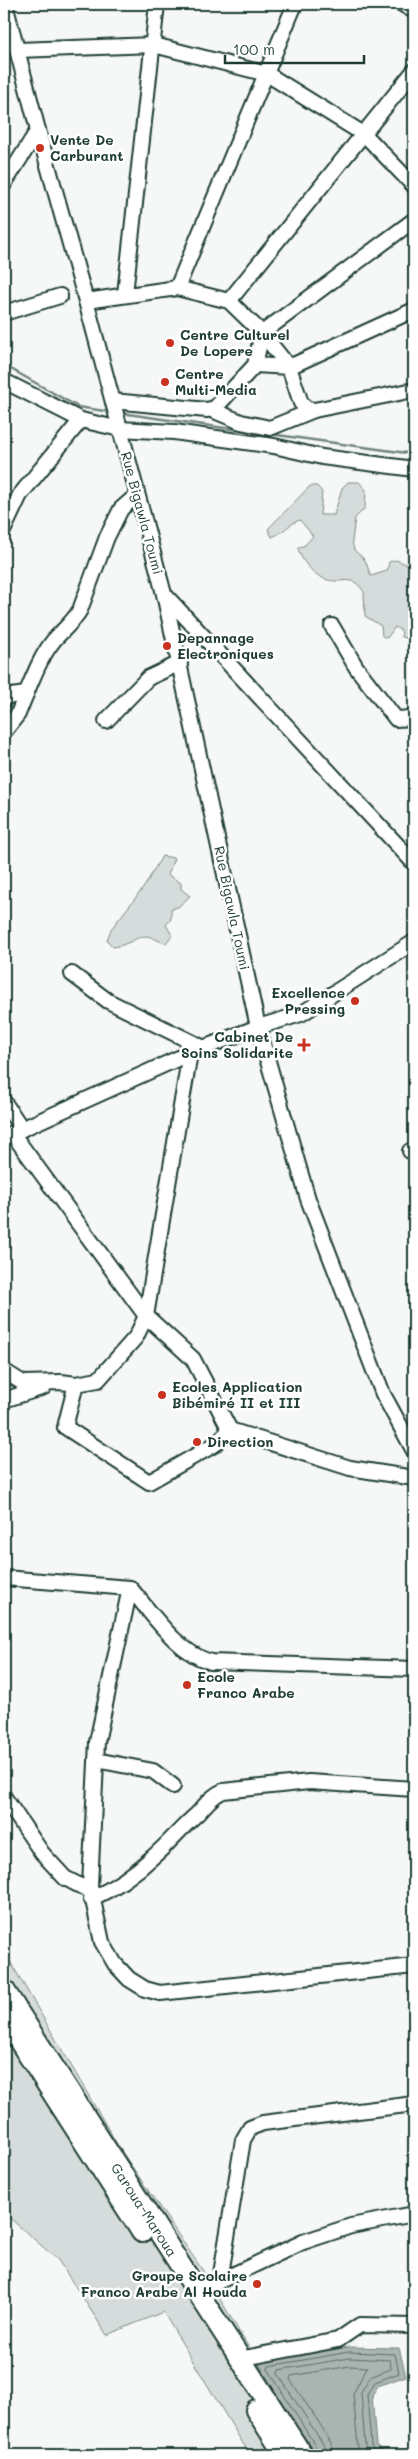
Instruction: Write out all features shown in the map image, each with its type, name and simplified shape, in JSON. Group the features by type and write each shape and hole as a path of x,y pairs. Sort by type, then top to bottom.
{"highway":[{"name":"Garoua-Maroua","path":"4,1990 302,2455"},
{"name":"Garoua-Maroua","path":"4,2018 285,2455"}],"street":[{"name":"Rue Bigawla Toumi","path":"5,4 164,594 258,1028 308,1199 383,1394 414,1451"},
{"path":"125,294 154,45 157,4"},
{"path":"177,288 295,4"},
{"path":"402,4 414,11"},
{"path":"18,50 154,45 267,74 365,135 414,186"},
{"path":"230,301 414,74"},
{"path":"4,184 38,130"},
{"path":"212,410 226,399 255,365 262,333 414,220"},
{"path":"86,301 177,288 230,301 262,333 289,367 301,403 306,409 314,410"},
{"path":"4,313 60,296"},
{"path":"255,365 289,367 414,310"},
{"path":"4,381 81,420 119,427 174,432 274,446 322,457 414,468"},
{"path":"114,404 212,410 241,422 270,428 314,410 414,390"},
{"path":"4,529 20,495 81,420"},
{"path":"4,732 15,719 45,652 74,620 80,610 107,537 121,509 137,495"},
{"path":"164,594 414,863"},
{"path":"332,626 356,667 396,719 414,718"},
{"path":"106,722 148,678 180,663"},
{"path":"4,697 26,694"},
{"path":"12,1133 190,1053 301,1014 414,942"},
{"path":"72,974 108,1001 204,1048"},
{"path":"4,1371 23,1383 61,1382 76,1384 98,1380 136,1338 146,1316 190,1053"},
{"path":"4,1102 12,1133 146,1316 193,1359 230,1430 350,1468 414,1478"},
{"path":"4,1400 61,1382"},
{"path":"76,1384 65,1427 149,1482 214,1445 230,1430"},
{"path":"4,1578 130,1588 178,1642 204,1660 414,1669"},
{"path":"130,1588 97,1742 90,1895 102,1942 115,1964 129,1980 145,1989 160,1993 414,1966"},
{"path":"96,1760 153,1771 173,1786"},
{"path":"90,1895 113,1888 135,1872 156,1855 204,1804 223,1791 309,1782 414,1789"},
{"path":"4,1797 42,1852 66,1878 90,1895"},
{"path":"220,2280 243,2140 250,2128 263,2123 414,2104"},
{"path":"196,2292 302,2242 351,2226 414,2214"},
{"path":"239,2359 338,2340 360,2325 414,2326"}],"shaded area":[{"path":"348,482 359,482 366,490 365,508 355,518 352,541 354,550 365,560 371,576 387,571 389,562 396,560 414,567 414,634 406,638 401,637 402,631 395,627 387,638 382,636 381,626 365,616 364,592 356,583 324,579 307,566 298,548 305,545 313,536 300,520 272,537 268,529 310,486 317,486 322,492 320,515 334,515 342,488"},
{"path":"162,856 174,858 168,875 181,883 181,889 190,896 178,907 171,909 171,919 166,925 172,935 166,943 144,936 113,947 107,940 111,929 144,887"},
{"path":"4,1951 120,2149 205,2274 289,2415 317,2455 250,2455 163,2312 107,2335 58,2260 4,2213"}],"water":[{"path":"349,2347 399,2348 406,2376 378,2386 372,2395 376,2445 387,2455 317,2455 289,2415 258,2362"}],"waterway":[{"path":"4,365 78,407 111,412"},
{"path":"121,413 259,433"},
{"path":"270,434 414,454"}],"place":[{"name":"Vente De Carburant","path":"40,148"},
{"name":"Centre Culturel De Lopere","path":"170,343"},
{"name":"Centre Multi-Media","path":"165,382"},
{"name":"Depannage Electroniques","path":"167,646"},
{"name":"Excellence Pressing","path":"355,1001"},
{"name":"Cabinet De Soins Solidarite","path":"304,1045"},
{"name":"Ecoles Application Bibémiré II et III","path":"162,1395"},
{"name":"Direction","path":"197,1442"},
{"name":"Ecole Franco Arabe","path":"187,1685"},
{"name":"Groupe Scolaire Franco Arabe Al Houda","path":"257,2284"}]}
